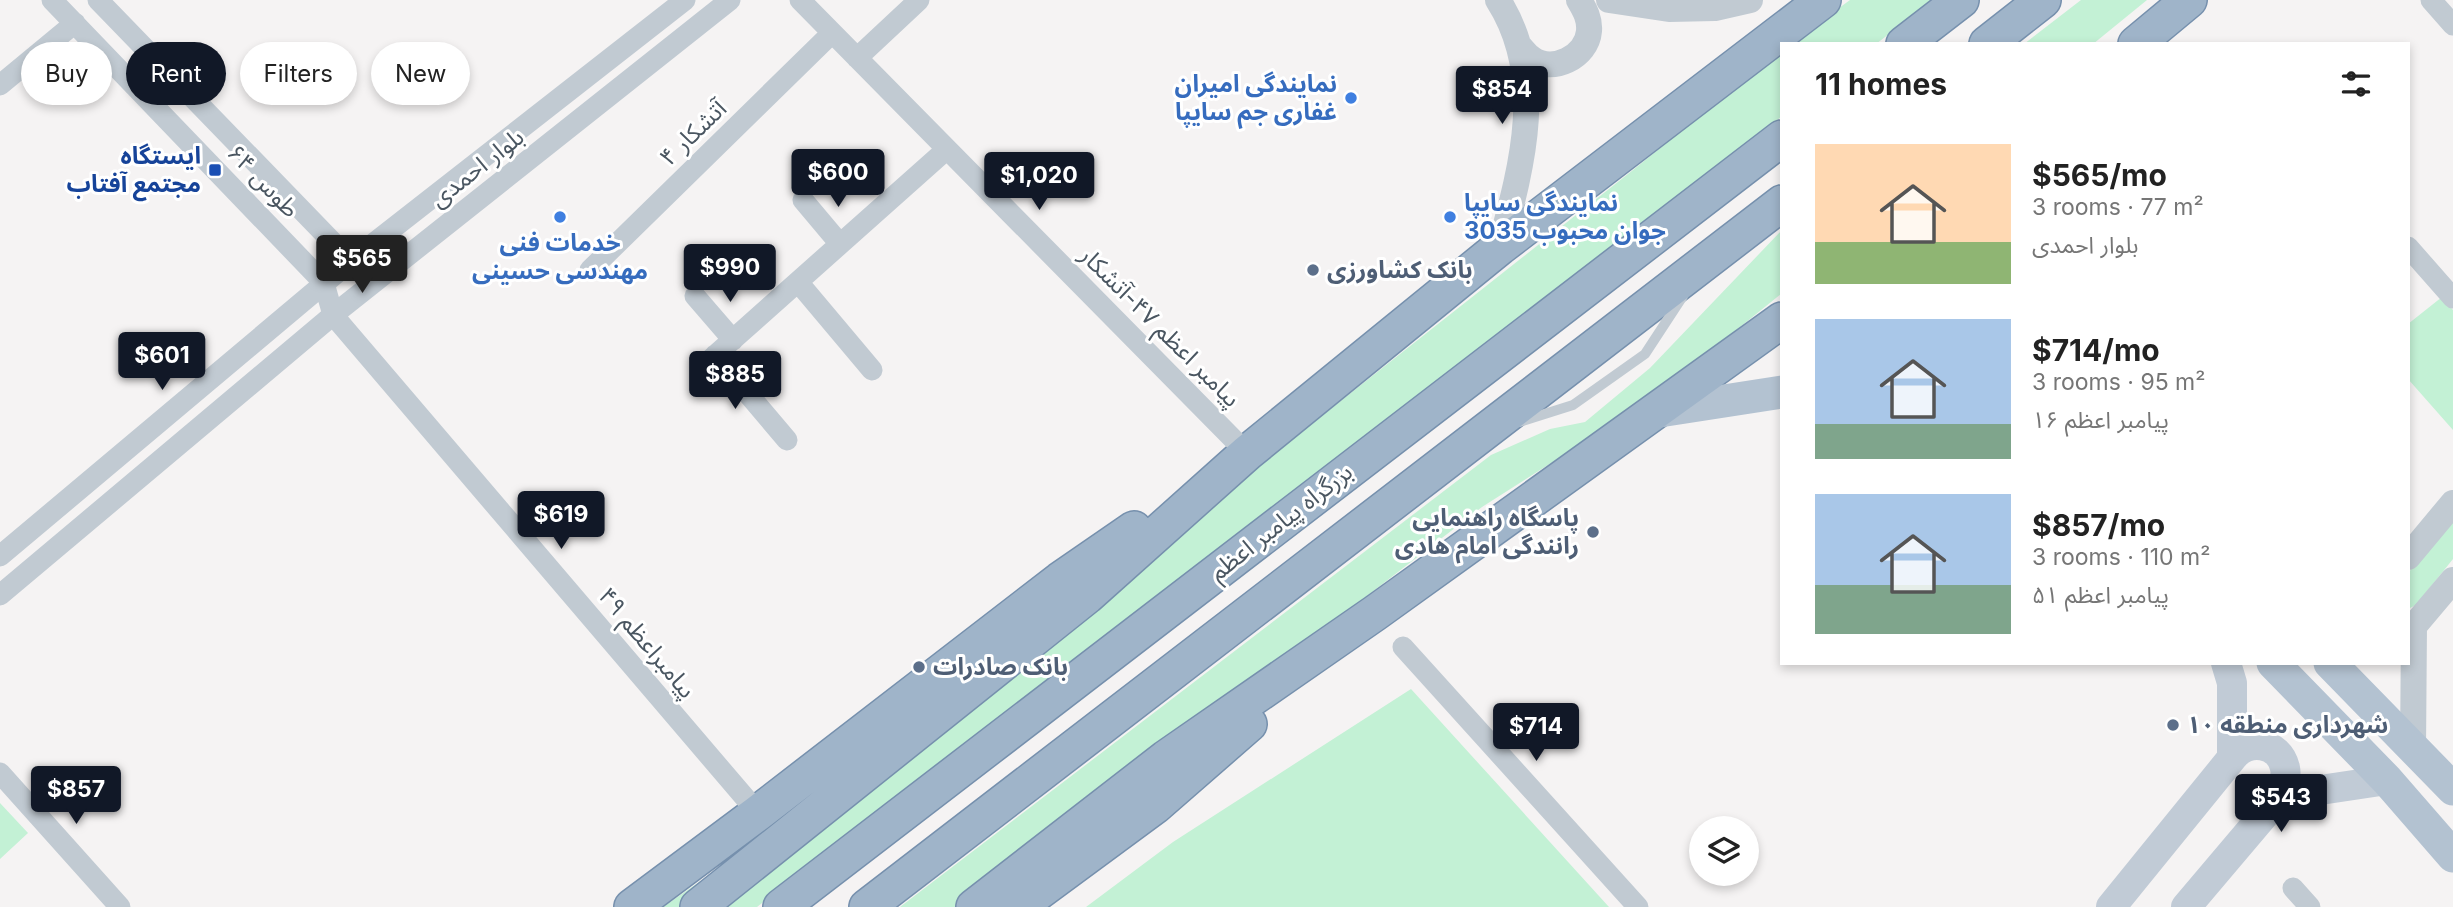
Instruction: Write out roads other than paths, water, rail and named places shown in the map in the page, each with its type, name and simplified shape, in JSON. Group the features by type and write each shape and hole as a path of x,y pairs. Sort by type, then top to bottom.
{"highway":[{"path":"698,907 1087,596 1247,453 1500,247 1823,0"},
{"path":"1907,42 1961,0"},
{"path":"1990,42 2043,0"},
{"path":"2138,42 2189,0"},
{"name":"بزرگراه پیامبر اعظم","path":"781,907 1780,140"},
{"path":"867,907 1780,205"},
{"path":"974,907 1167,758 1375,613 1780,321"},
{"path":"632,907 1060,580 1247,453"},
{"path":"1018,907 1155,806 1375,613"}],"main road":[{"path":"1653,412 1780,392"},
{"path":"2227,665 2232,683 2232,758"},
{"path":"2275,665 2387,780 2453,856"},
{"path":"2332,665 2453,789"},
{"path":"2111,907 2232,758 2240,750 2252,745 2263,745 2274,751 2282,760 2286,771 2280,796 2186,907"},
{"path":"2280,796 2387,780"}],"street":[{"name":"طوس ۶۴","path":"52,0 324,283 333,315"},
{"name":"طوس ۶۴","path":"98,0 351,261"},
{"name":"بلوار احمدی","path":"0,556 351,261 685,0"},
{"name":"بلوار احمدی","path":"0,595 333,315 730,0"},
{"name":"پیامبر اعظم ۴۷-آتشکار","path":"800,0 1247,453"},
{"path":"858,58 919,0"},
{"path":"1498,0 1511,21 1519,46 1527,124 1518,178 1500,247"},
{"path":"1519,46 1532,59 1550,65 1568,61 1582,49 1589,32 1587,14 1579,0"},
{"path":"1609,0 1669,9 1750,0"},
{"path":"2431,0 2453,25"},
{"path":"0,85 75,23"},
{"name":"آتشکار ۴","path":"590,270 832,33"},
{"path":"787,440 709,361 947,149"},
{"path":"803,200 840,244"},
{"path":"2410,249 2453,298"},
{"path":"333,315 351,261"},
{"path":"798,282 872,370"},
{"path":"695,296 733,340"},
{"name":"پیامبراعظم ۴۹","path":"333,315 758,813"},
{"path":"2410,556 2453,503"},
{"path":"2413,749 2411,626 2453,580"},
{"path":"1403,647 1638,907"},
{"path":"0,773 120,907"},
{"path":"2293,888 2310,907"}],"place":[{"name":"نمایندگی امیران غفاری جم سایپا","path":"1351,98"},
{"name":"ایستگاه مجتمع آفتاب","path":"215,170"},
{"name":"خدمات فنی مهندسی حسینی","path":"560,217"},
{"name":"نمایندگی سایپا جوان محبوب 3035","path":"1450,217"},
{"name":"بانک کشاورزی","path":"1313,270"},
{"name":"پاسگاه راهنمایی رانندگی امام هادی","path":"1593,532"},
{"name":"بانک صادرات","path":"919,667"},
{"name":"شهرداری منطقه ۱۰","path":"2173,725"}]}
